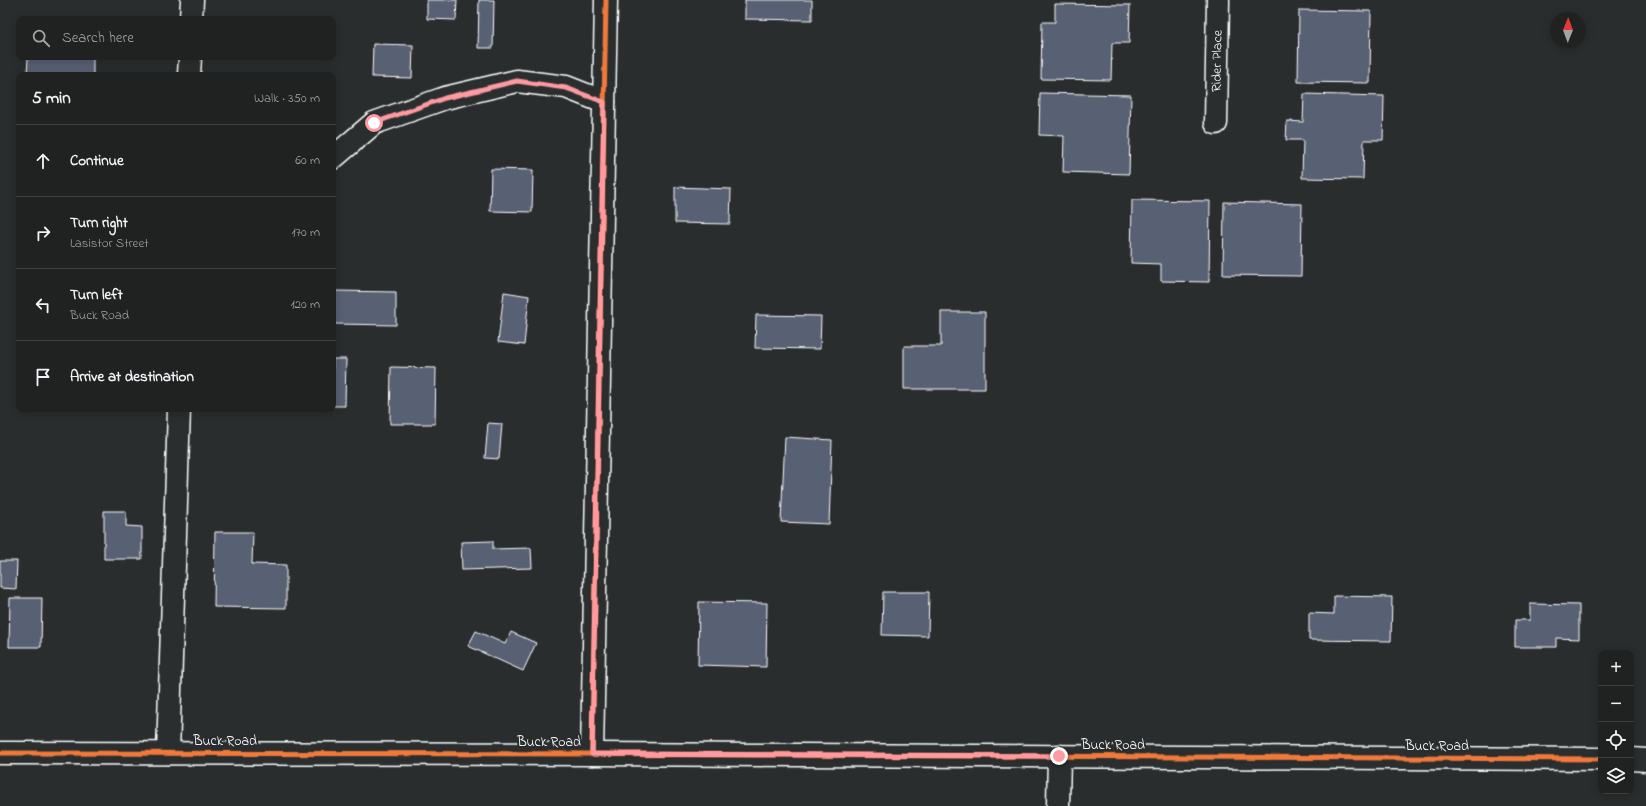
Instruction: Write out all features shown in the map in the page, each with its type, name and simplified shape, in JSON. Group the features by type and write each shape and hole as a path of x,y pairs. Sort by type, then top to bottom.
{"street":[{"path":"191,16 192,0"},
{"path":"592,754 606,0"},
{"name":"Rider Place","path":"1216,123 1218,0"},
{"path":"189,72 190,60"},
{"path":"336,155 374,123 445,98 517,81 566,88 604,102"},
{"path":"168,753 179,412"},
{"name":"Buck Road","path":"0,753 592,754 1598,759"},
{"path":"1058,806 1059,756"},
{"path":"1634,759 1646,760"}],"building":[{"path":"427,0 457,0 456,20 427,19"},
{"path":"479,0 494,0 493,48 478,48"},
{"path":"745,0 812,0 812,20 745,19"},
{"path":"1055,4 1130,5 1129,43 1112,43 1111,80 1041,79 1042,22 1055,22"},
{"path":"1299,10 1371,11 1370,83 1298,82"},
{"path":"373,44 413,45 412,78 372,77"},
{"path":"28,60 93,60 93,72 27,72"},
{"path":"1040,93 1131,95 1129,174 1063,172 1064,136 1039,135"},
{"path":"1304,94 1384,96 1383,140 1364,140 1363,179 1302,178 1303,140 1286,140 1287,121 1303,122"},
{"path":"491,169 533,170 532,212 490,211"},
{"path":"675,187 731,189 730,224 675,223"},
{"path":"1132,200 1210,201 1209,282 1161,281 1161,264 1131,263"},
{"path":"1224,202 1302,204 1301,276 1223,275"},
{"path":"336,291 396,292 396,325 336,324"},
{"path":"504,292 529,296 524,345 498,342"},
{"path":"941,312 985,312 985,389 904,389 904,346 941,346"},
{"path":"756,315 821,316 820,349 755,348"},
{"path":"336,359 346,359 345,406 336,406"},
{"path":"391,367 436,368 435,424 390,424"},
{"path":"488,423 502,424 499,459 485,458"},
{"path":"785,437 832,440 829,524 781,522"},
{"path":"104,511 126,511 126,526 142,527 142,559 104,559"},
{"path":"215,532 253,532 252,564 286,565 286,608 214,607"},
{"path":"493,541 493,549 531,548 532,568 462,570 461,542"},
{"path":"0,561 17,561 16,589 0,588"},
{"path":"883,592 929,592 928,636 882,635"},
{"path":"1334,596 1392,597 1391,641 1309,640 1309,613 1334,614"},
{"path":"10,598 42,598 41,647 9,647"},
{"path":"699,602 767,603 766,667 698,665"},
{"path":"1530,604 1579,605 1579,639 1556,638 1556,647 1515,647 1515,620 1530,620"},
{"path":"476,631 505,644 511,632 536,643 523,671 468,646"}],"cycle path":[{"path":"592,754 606,0"},
{"path":"0,753 592,754 1598,759"}],"route":[{"path":"374,123 445,98 517,81 566,88 604,102 592,754 1059,756"}]}
